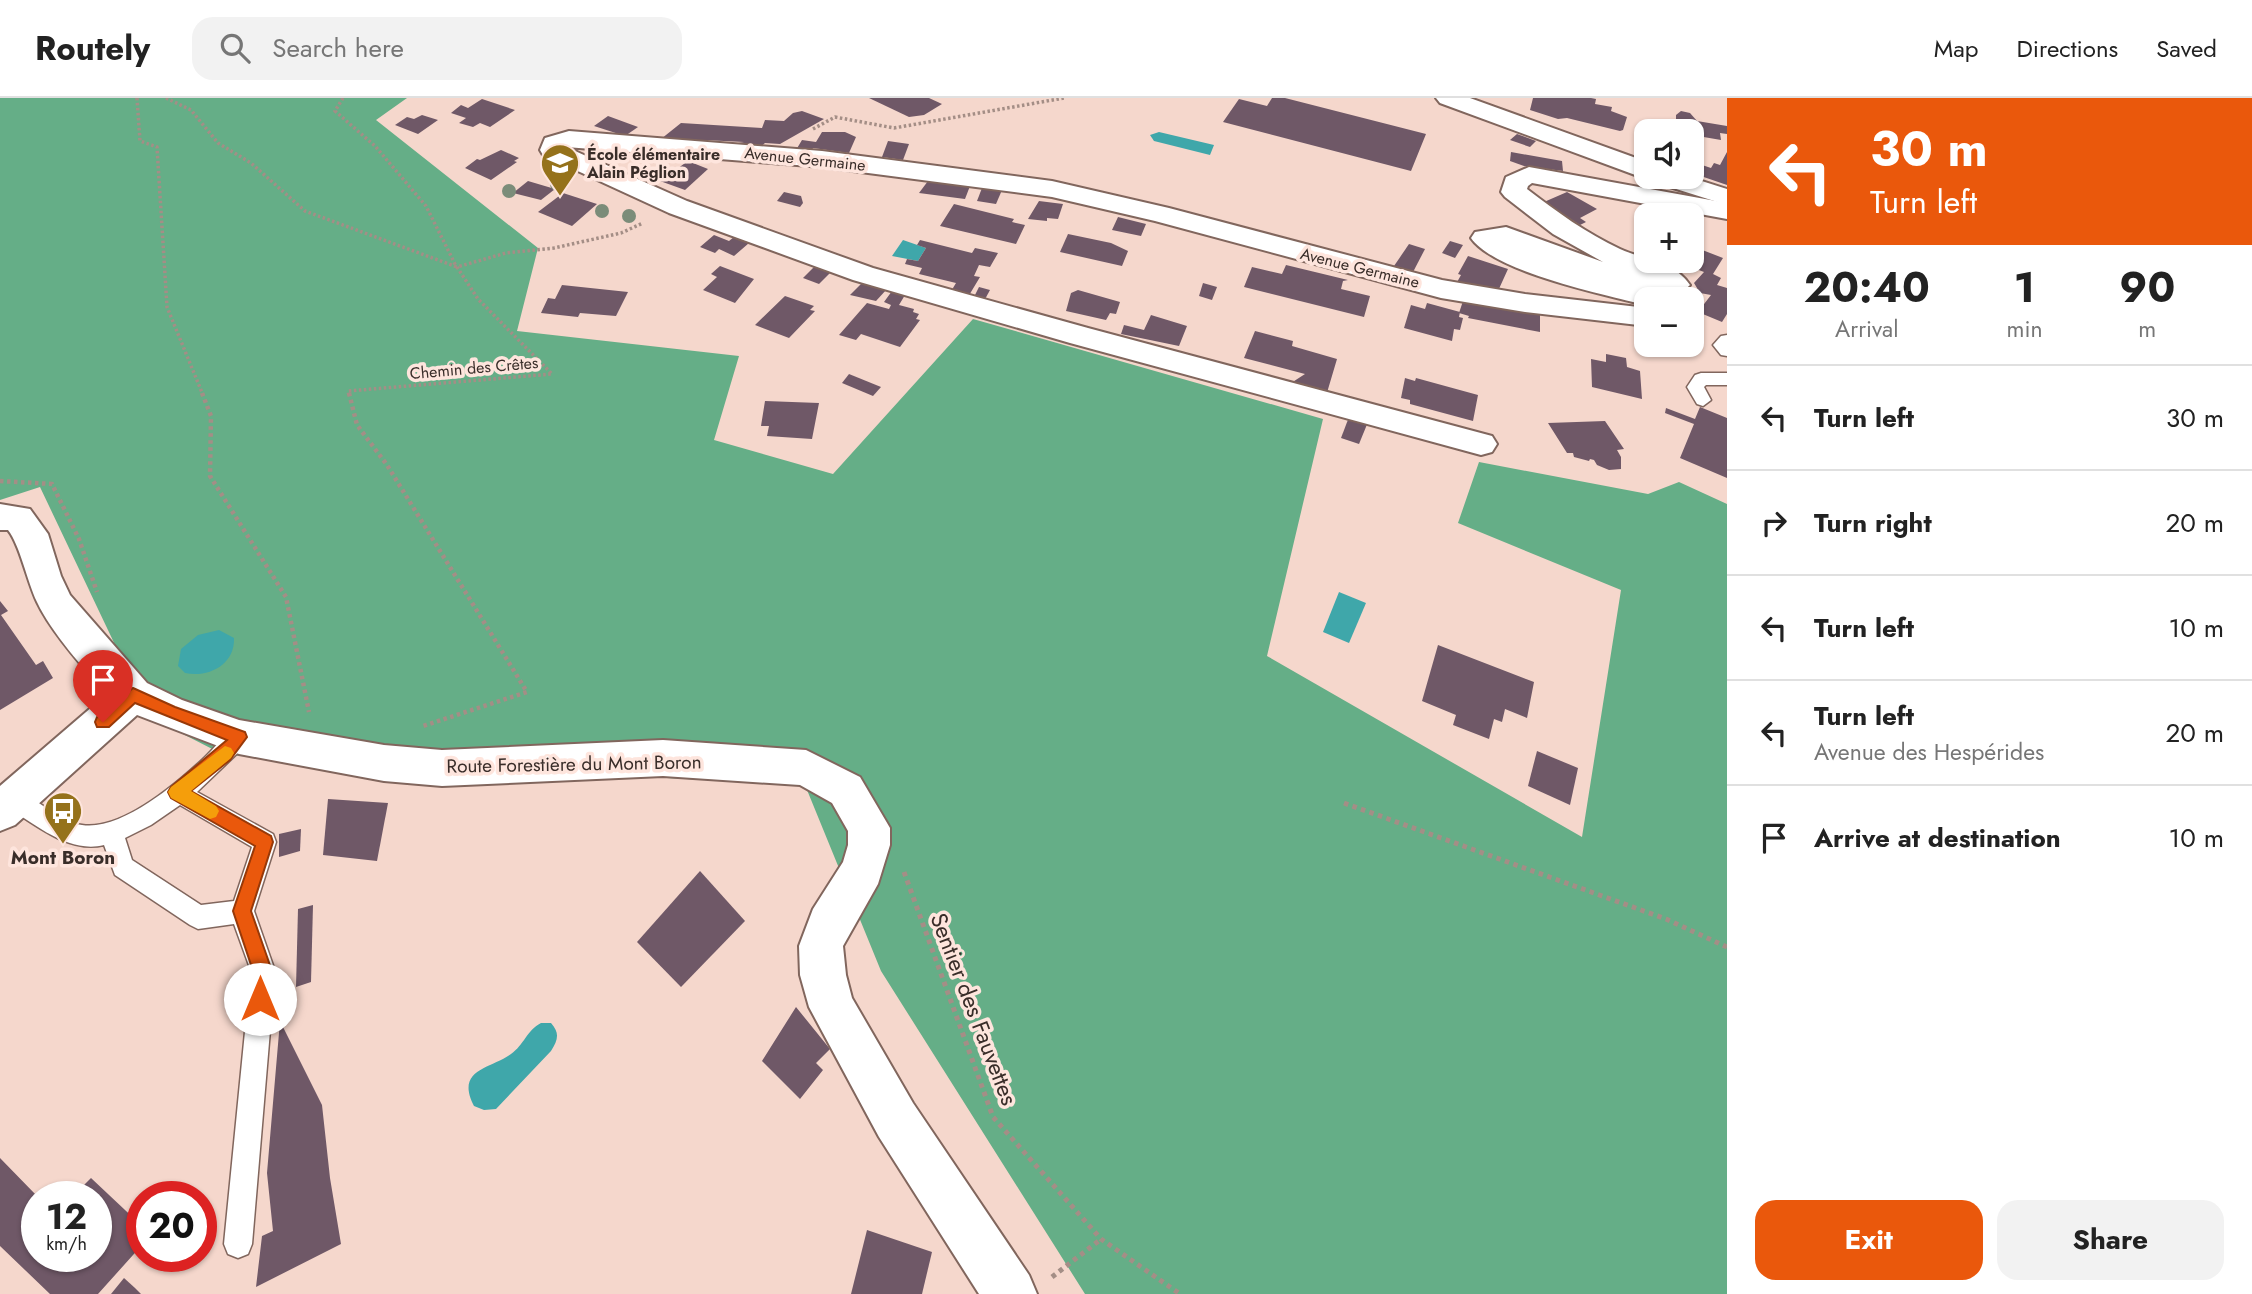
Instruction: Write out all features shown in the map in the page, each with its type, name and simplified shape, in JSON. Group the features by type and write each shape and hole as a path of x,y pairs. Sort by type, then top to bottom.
{"street":[{"path":"1448,98 1634,167"},
{"name":"Avenue Germaine","path":"1481,444 1080,336 863,274 678,207 552,150 554,143 569,138 769,154 1052,189 1160,214 1441,289 1525,303 1634,316"},
{"path":"1673,287 1676,285 1671,278 1611,255 1562,228 1514,192 1516,182 1530,175 1727,211"},
{"path":"1701,189 1727,197"},
{"path":"1634,293 1591,282 1501,251 1485,238 1506,235 1561,258 1658,287"},
{"name":"Route Forestière du Mont Boron","path":"0,517 18,518 31,534 43,576 56,604 110,671 133,695 169,712 239,737 384,763 442,768 663,758 806,768 846,790 869,828 869,845"},
{"path":"7,806 133,695"},
{"path":"869,845 863,870 829,924 821,946 823,975 832,1007 896,1120 1027,1289"}],"lane":[{"path":"1727,340 1721,345 1727,351"},
{"path":"1703,400 1695,387 1701,379 1727,379"},
{"path":"7,806 81,835 112,834 147,816 224,755 239,737"},
{"path":"177,792 265,842 242,911 263,971 238,1244"},
{"path":"112,834 123,867 198,917 242,911"}],"path":[{"path":"137,98 140,141 157,147 167,307 211,416 210,476 286,597 317,751"},
{"path":"166,98 191,110 218,143 251,163 306,211 457,267 506,253 554,248 621,233 678,207"},
{"path":"343,98 335,111 375,146 426,206 457,267"},
{"path":"769,154 835,117 894,128 1064,98"},
{"name":"Chemin des Crêtes","path":"417,728 527,692 387,465 357,425 348,390 552,374 478,299 457,267"},
{"path":"0,481 52,484 79,539 97,594"},
{"path":"1345,803 1665,919 1727,947"},
{"name":"Sentier des Fauvettes","path":"869,845 900,863 993,1116 1101,1239 1180,1294"},
{"path":"1027,1289 1101,1239"}],"green space":[{"path":"0,98 407,98 376,120 538,248 517,331 739,356 714,440 833,474 973,319 1323,419 1267,656 1582,837 1621,590 1458,523 1479,462 1648,494 1679,482 1727,504 1727,1294 1085,1294 881,971 805,785 224,755 181,733 146,710 40,487 0,500"}],"water":[{"path":"1159,132 1214,145 1210,155 1154,141 1150,135"},
{"path":"903,240 926,248 918,261 892,256"},
{"path":"1339,592 1366,603 1349,643 1323,632"},
{"path":"219,630 234,638 230,656 211,671 185,673 178,666 181,649 198,635"},
{"path":"541,1023 551,1023 556,1030 556,1040 551,1051 496,1109 484,1110 474,1106 469,1094 472,1077 511,1054"}],"building":[{"path":"869,98 929,98 942,104 924,115 909,117"},
{"path":"1272,98 1285,98 1426,134 1411,171 1223,122 1239,99 1267,106"},
{"path":"1533,98 1596,99 1595,104 1612,107 1611,111 1627,117 1623,130 1620,131 1567,118 1558,119 1530,110"},
{"path":"482,99 515,110 490,127 480,123 473,127 459,123 466,118 451,113 461,105 468,108"},
{"path":"802,111 824,119 780,144 765,143 758,149 737,147 738,143 744,142 704,140 702,146 696,145 697,140 691,139 687,145 656,143 681,123 762,128 765,120 784,121 793,113"},
{"path":"1681,111 1690,113 1695,119 1676,119 1676,115"},
{"path":"422,115 438,120 418,134 395,125 407,117 414,119"},
{"path":"608,116 638,127 625,136 594,126"},
{"path":"1704,122 1727,126 1727,134 1720,133 1721,140 1704,137"},
{"path":"822,132 845,132 856,137 849,153 813,148 811,152 796,150 802,140 816,142"},
{"path":"1517,134 1536,141 1530,147 1510,140"},
{"path":"888,141 909,144 903,160 882,157"},
{"path":"501,150 519,158 491,180 465,168 477,159"},
{"path":"1511,152 1562,161 1563,171 1524,166 1510,161"},
{"path":"1727,152 1727,185 1704,177 1704,166 1711,168 1714,163 1720,165"},
{"path":"688,161 708,169 685,190 660,181"},
{"path":"528,181 555,189 541,200 513,193"},
{"path":"928,181 970,186 965,199 919,193"},
{"path":"982,188 1002,190 996,204 977,201"},
{"path":"784,192 801,196 803,203 800,207 777,201"},
{"path":"1567,192 1597,209 1580,218 1586,222 1580,225 1572,220 1564,223 1550,215 1558,211 1544,202"},
{"path":"563,193 597,204 572,226 538,212"},
{"path":"1039,201 1063,204 1058,219 1028,219"},
{"path":"954,204 1014,219 1012,222 1025,225 1016,244 940,226"},
{"path":"1118,217 1146,224 1141,236 1112,230"},
{"path":"1068,234 1111,243 1128,251 1122,266 1060,252"},
{"path":"714,235 729,241 734,237 749,243 734,256 719,249 715,253 700,247"},
{"path":"920,240 972,253 975,248 998,253 990,267 979,265 974,276 980,277 968,297 950,293 956,283 919,274 922,268 905,264 907,259 918,261 926,248 917,245"},
{"path":"1450,241 1463,245 1455,258 1442,253"},
{"path":"1409,244 1425,249 1412,274 1392,269"},
{"path":"1704,251 1723,258 1713,274 1721,278 1717,285 1727,288 1727,314 1722,322 1704,314 1704,304 1711,295 1704,294 1704,287 1696,287 1694,283 1704,273"},
{"path":"1468,256 1508,269 1498,291 1456,284 1461,275 1458,274"},
{"path":"1286,265 1348,280 1343,281 1341,289 1370,296 1364,317 1244,287 1252,267 1282,274"},
{"path":"720,266 754,279 735,303 703,290 717,277 711,274"},
{"path":"815,266 831,272 819,284 803,278"},
{"path":"862,283 887,289 876,301 850,295"},
{"path":"1203,283 1217,287 1212,300 1199,296"},
{"path":"562,285 628,292 616,316 580,313 578,317 541,313 548,298 555,299"},
{"path":"979,287 990,290 984,301 973,299"},
{"path":"1078,290 1120,302 1116,314 1110,313 1106,320 1066,311 1071,293"},
{"path":"892,291 905,295 899,305 914,309 913,312 919,314 916,319 920,320 900,347 861,334 856,340 839,335 867,303 889,309 891,305 884,302"},
{"path":"785,296 814,306 810,310 815,311 789,338 755,325"},
{"path":"1463,301 1540,314 1540,332 1468,318 1469,316 1459,313"},
{"path":"1427,303 1460,312 1459,317 1463,318 1460,330 1454,329 1452,341 1404,328 1411,305 1425,309"},
{"path":"1151,315 1187,326 1179,346 1121,334 1124,325 1144,330"},
{"path":"1255,331 1293,341 1292,346 1337,359 1326,396 1288,385 1305,374 1244,358"},
{"path":"1606,354 1626,358 1627,367 1640,371 1642,399 1592,387 1591,359 1606,362"},
{"path":"849,374 881,387 873,396 842,383"},
{"path":"1405,378 1415,381 1416,378 1478,395 1473,421 1410,404 1410,400 1401,398"},
{"path":"765,401 819,403 812,439 767,436 769,426 761,426"},
{"path":"1700,407 1727,418 1727,478 1680,458 1694,424 1665,413 1666,408 1695,419"},
{"path":"1349,417 1368,422 1359,444 1341,438"},
{"path":"1605,421 1624,449 1617,450 1621,457 1621,469 1609,470 1597,465 1594,460 1589,461 1567,453 1548,423"},
{"path":"0,601 8,611 1,615 36,665 43,661 53,678 0,710"},
{"path":"1438,645 1534,682 1527,718 1505,709 1502,722 1494,719 1489,739 1453,725 1456,715 1422,701"},
{"path":"1537,751 1578,768 1570,805 1528,786"},
{"path":"328,799 388,803 377,861 323,855"},
{"path":"301,829 300,851 279,857 279,834"},
{"path":"700,871 745,921 681,987 637,942"},
{"path":"313,905 311,982 296,987 298,909"},
{"path":"796,1007 830,1049 816,1063 823,1070 800,1099 762,1061"},
{"path":"280,1021 322,1105 341,1244 256,1287 262,1236 273,1231 267,1173"},
{"path":"0,1158 22,1181 21,1266 0,1246"},
{"path":"112,1198 126,1211 126,1263 98,1294 50,1294 27,1272 112,1272"},
{"path":"867,1230 932,1252 922,1294 851,1294"},
{"path":"124,1278 135,1288 141,1294 111,1294"}],"slow traffic":[{"path":"210,811 177,792 225,753"}],"place":[{"name":"École élémentaire Alain Péglion","path":"560,197"},
{"name":"Mont Boron","path":"63,845"}],"route":[{"path":"103,722 133,695 169,712 239,737 224,755 177,792 265,842 242,911 263,971 260,999"}]}
